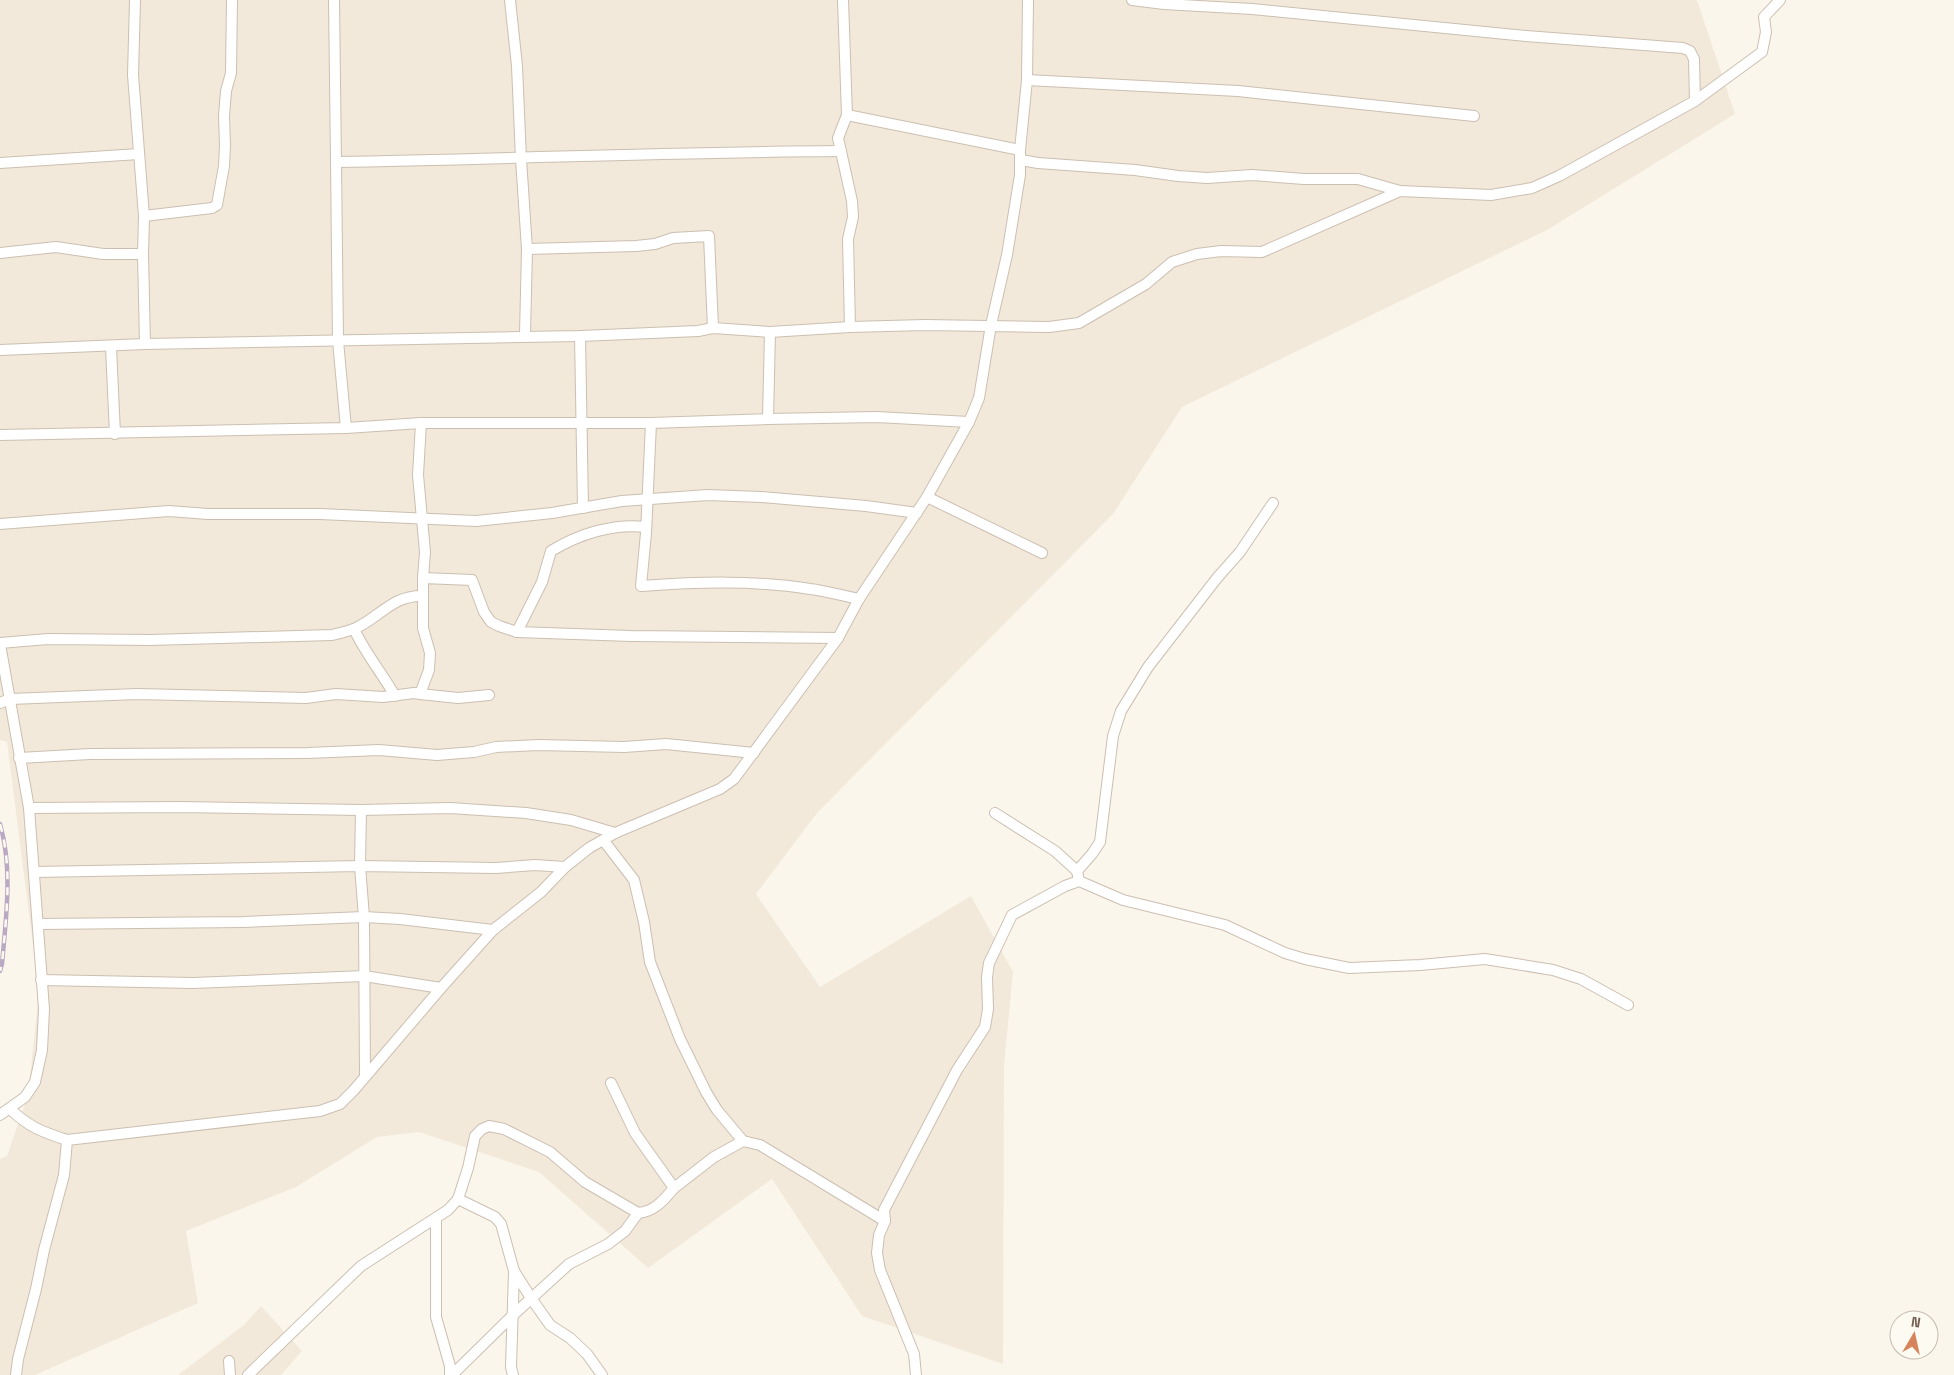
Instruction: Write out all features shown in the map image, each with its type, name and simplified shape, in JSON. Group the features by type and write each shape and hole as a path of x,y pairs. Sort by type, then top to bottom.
{"street":[{"path":"135,0 133,75 144,216 142,254 146,344"},
{"path":"144,216 212,208 217,205 224,166 226,91 231,73 232,0"},
{"path":"334,0 338,341 346,428"},
{"path":"510,0 517,66 527,249 525,336"},
{"path":"843,0 847,116 838,138 854,217 848,239 850,327"},
{"path":"10,1109 25,1123 50,1135 67,1140 107,1137 164,1128 320,1111 340,1104 493,930 541,892 565,866 589,848 615,833 720,789 734,780 838,638 859,599 927,497 969,422 979,398 991,326 1007,255 1020,155 1027,80 1028,0"},
{"path":"1132,0 1164,4 1252,9 1526,36 1683,48 1690,51 1694,59 1693,87 1695,101"},
{"path":"847,116 1020,155 1038,163 1135,170 1207,178 1252,175 1304,179 1358,179 1400,191 1491,195 1532,188 1559,176 1695,101 1762,52 1766,32 1764,17 1780,0"},
{"path":"1027,80 1238,92 1474,116"},
{"path":"336,162 521,159 699,152 841,151"},
{"path":"0,162 139,154"},
{"path":"0,350 112,347 146,344 580,336 698,331 713,328 770,332 850,327 1049,326 1080,323 1146,284 1172,262 1197,254 1213,252 1262,252 1400,191"},
{"path":"527,249 636,246 655,244 673,238 709,236 713,328"},
{"path":"0,253 56,246 103,254 142,254"},
{"path":"768,419 770,332"},
{"path":"580,336 583,508"},
{"path":"112,347 115,434"},
{"path":"0,435 346,428 421,423 651,423 877,418 969,422"},
{"path":"420,694 429,670 430,653 423,628 424,519 418,474 421,423"},
{"path":"651,423 641,586 721,583 768,585 810,589 859,599"},
{"path":"0,524 169,510 208,514 320,514 476,521 647,499 708,495 760,497 866,506 917,513"},
{"path":"927,497 1042,553"},
{"path":"916,1375 914,1354 880,1270 878,1253 879,1235 885,1221 884,1210 957,1070 985,1027 988,1009 987,977 989,963 1012,916 1022,908 1065,886 1078,876 1100,842 1113,736 1121,711 1148,668 1217,578 1240,552 1273,503"},
{"path":"517,632 542,582 551,551 561,544 600,530 628,525 646,528"},
{"path":"423,578 472,580 484,612 491,622 517,632 632,636 838,638"},
{"path":"0,1115 25,1097 35,1082 42,1050 44,1009 29,808 5,701 0,644 48,639 150,640 332,635 354,629 394,601 411,596 423,596"},
{"path":"354,629 361,645 385,678 395,696"},
{"path":"5,701 136,694 306,698 336,694 395,696 414,693 458,698 489,695"},
{"path":"19,758 90,754 308,753 379,750 437,754 474,752 496,747 539,745 624,747 666,744 754,753"},
{"path":"29,808 180,807 361,810 450,808 526,813 571,820 615,833"},
{"path":"361,810 360,866 364,917 365,1076"},
{"path":"995,813 1054,851 1078,876 1123,900 1225,925 1285,953 1335,966 1357,968 1485,959 1553,970 1581,979 1628,1005"},
{"path":"604,841 634,880 644,922 650,962 680,1038 706,1092 717,1110 743,1141 760,1145 885,1221"},
{"path":"34,872 360,866 496,868 535,865 565,866"},
{"path":"38,924 234,922 364,917 400,919 493,930"},
{"path":"41,980 193,983 364,976 441,988"},
{"path":"611,1083 635,1133 674,1188"},
{"path":"248,1375 361,1266 448,1210 458,1199 475,1136 482,1129 489,1126 504,1129 550,1152 586,1182 638,1213 644,1213 660,1205 674,1188 714,1157 743,1141"},
{"path":"16,1375 18,1359 44,1250 64,1175 67,1140"},
{"path":"458,1199 498,1220 514,1271 531,1298 550,1325 570,1338 587,1354 602,1375"},
{"path":"451,1375 569,1264 613,1240 625,1231 638,1213"},
{"path":"436,1218 436,1317 451,1375"},
{"path":"512,1375 510,1368 514,1271"},
{"path":"229,1361 230,1375"}],"shaded area":[{"path":"0,0 1697,0 1735,114 1547,230 1182,407 1113,514 817,813 756,894 820,987 971,896 1013,972 1004,1066 1003,1364 862,1316 772,1179 648,1268 539,1172 419,1132 377,1137 296,1187 186,1231 198,1303 35,1375 0,1375 0,1159 7,1156 28,1095 39,992 7,742 0,740"},
{"path":"261,1306 302,1351 281,1375 178,1375 244,1325"}],"railway":[{"path":"0,824 4,841 7,876 5,929 0,971"}]}
